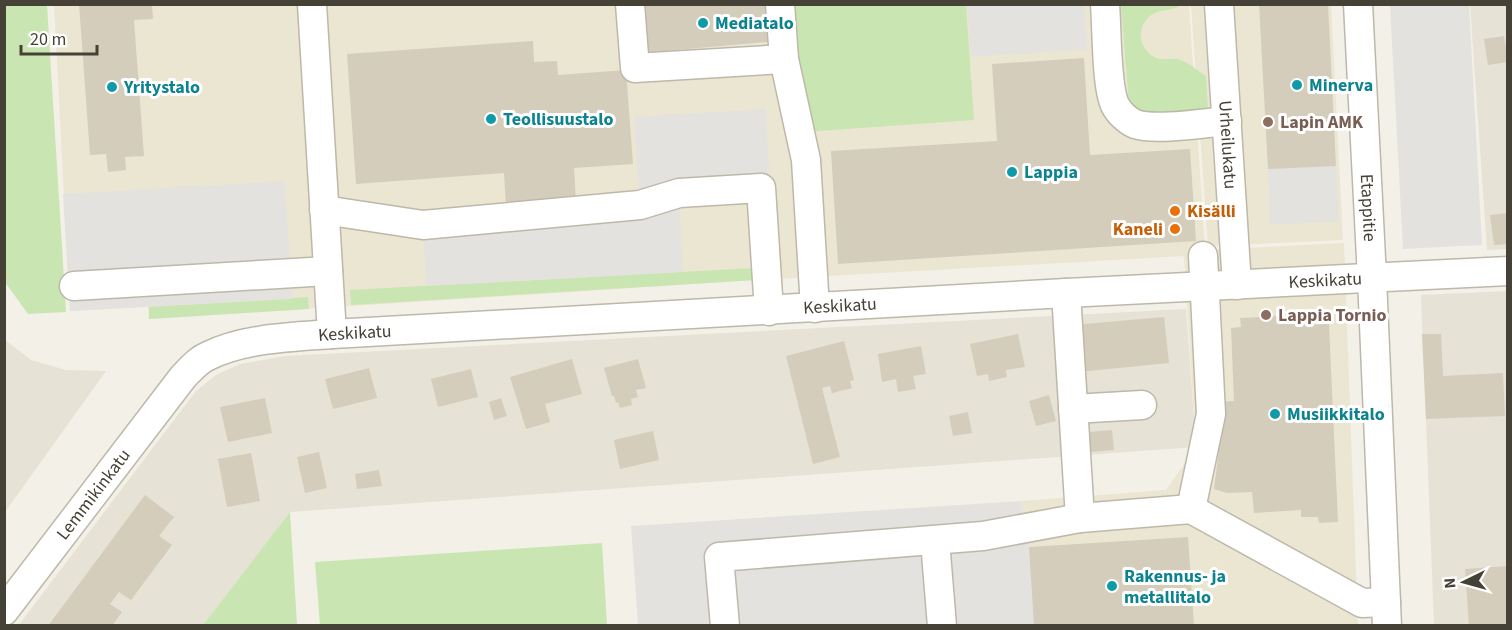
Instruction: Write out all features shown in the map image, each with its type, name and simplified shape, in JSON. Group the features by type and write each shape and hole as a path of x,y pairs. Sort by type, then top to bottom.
{"street":[{"path":"312,4 332,334"},
{"path":"630,4 635,68 784,59"},
{"path":"780,4 784,59 806,160 815,308"},
{"path":"1105,4 1111,87 1115,105 1123,116 1134,123 1151,127 1227,121"},
{"name":"Urheilukatu","path":"1219,4 1237,285"},
{"name":"Etappitie","path":"1358,4 1386,614"},
{"path":"324,210 423,225 640,205 679,193 761,188 769,311"},
{"path":"1191,509 1211,414 1203,256"},
{"path":"74,286 328,271"},
{"name":"Keskikatu","path":"183,377 205,357 236,345 286,337 769,311 1066,292 1508,271"},
{"path":"1066,292 1080,518"},
{"name":"Lemmikinkatu","path":"4,611 183,377"},
{"path":"1073,409 1142,405"},
{"path":"724,626 719,557 935,541 983,536 1080,518 1191,509 1386,614"},
{"path":"935,541 942,626"}],"shaded area":[{"name":"Lappia Tornio","path":"54,5 1189,5 1205,250 1344,243 1358,625 1034,625 1029,547 1021,501 1166,490 1196,447 1184,256 756,280 149,319 148,307 70,311"},
{"path":"967,5 1084,5 1087,49 971,57"},
{"name":"Lapin AMK","path":"1191,5 1331,5 1343,240 1208,246"},
{"path":"1390,5 1469,5 1482,245 1403,249"},
{"path":"1470,5 1507,5 1507,249 1487,250"},
{"path":"766,109 770,188 679,193 683,272 426,286 423,225 640,205 634,117"},
{"path":"1336,166 1339,221 1270,225 1268,169"},
{"path":"285,181 292,299 70,311 63,194"},
{"path":"1507,291 1507,625 1434,625 1421,295"},
{"path":"1186,309 1196,447 290,512 203,625 18,626 196,391 216,375 240,364 285,356"},
{"path":"5,340 31,360 66,370 106,371 5,512"},
{"path":"1021,501 1029,547 1034,625 638,625 631,526"}],"green space":[{"path":"4,5 47,5 66,312 28,314 5,282"},
{"path":"795,5 966,5 974,120 804,132"},
{"path":"1121,5 1181,5 1159,12 1147,19 1141,30 1142,42 1144,48 1153,56 1160,59 1182,60 1206,76 1208,111 1139,113 1129,104"},
{"path":"755,268 756,280 351,305 350,290"},
{"path":"308,297 309,309 149,319 149,307"},
{"path":"290,512 297,625 203,625"},
{"path":"602,543 607,625 320,625 315,562"}],"building":[{"name":"Yritystalo","path":"79,4 152,4 153,19 134,20 144,156 125,157 126,170 108,172 106,154 90,155"},
{"name":"Mediatalo","path":"639,4 765,4 768,42 642,53"},
{"name":"Minerva","path":"1259,4 1328,4 1336,166 1268,169"},
{"path":"1504,36 1508,62 1488,65 1484,39"},
{"name":"Teollisuustalo","path":"533,41 534,62 557,61 558,75 626,70 633,164 574,168 576,202 506,207 504,173 356,184 347,54"},
{"name":"Lappia","path":"1084,58 1090,155 1190,149 1196,241 838,264 831,151 997,141 992,64"},
{"path":"1508,213 1508,244 1494,245 1490,215"},
{"name":"Musiikkitalo","path":"1302,315 1303,325 1329,324 1338,522 1319,523 1318,517 1301,517 1301,510 1254,513 1252,492 1227,493 1214,489 1222,426 1215,402 1234,401 1231,328 1241,327 1240,318"},
{"path":"1164,317 1169,363 1078,372 1073,325"},
{"path":"1018,334 1025,367 1006,370 1007,377 989,381 988,374 977,376 970,344"},
{"path":"1422,334 1441,334 1443,376 1503,373 1505,416 1426,419"},
{"path":"844,341 854,380 850,381 852,388 832,393 830,386 822,388 840,457 813,464 786,356"},
{"path":"921,346 926,374 913,376 916,389 898,392 896,379 882,382 878,354"},
{"path":"572,359 582,394 545,404 550,422 526,429 510,377"},
{"path":"638,359 646,388 636,390 638,397 631,399 632,405 620,408 612,396 604,368"},
{"path":"369,368 377,398 333,409 325,379"},
{"path":"471,369 478,397 438,407 431,379"},
{"path":"1049,395 1056,421 1036,426 1029,401"},
{"path":"265,398 272,433 228,442 220,407"},
{"path":"501,398 507,416 494,420 489,402"},
{"path":"968,412 972,433 953,436 949,416"},
{"path":"1112,430 1114,450 1091,452 1089,432"},
{"path":"653,431 659,460 620,469 614,440"},
{"path":"319,452 327,488 305,493 297,457"},
{"path":"251,453 260,501 227,507 218,459"},
{"path":"379,470 382,486 357,489 355,474"},
{"path":"145,495 174,517 159,536 172,545 131,600 119,592 110,604 122,612 112,626 48,626"},
{"name":"Rakennus- ja metallitalo","path":"1188,537 1194,626 1034,626 1029,547"},
{"path":"1508,566 1508,626 1469,626 1465,569"}],"place":[{"name":"Mediatalo","path":"703,23"},
{"name":"Minerva","path":"1297,85"},
{"name":"Yritystalo","path":"112,87"},
{"name":"Teollisuustalo","path":"491,119"},
{"name":"Lapin AMK","path":"1268,122"},
{"name":"Lappia","path":"1012,172"},
{"name":"Kisälli","path":"1175,211"},
{"name":"Kaneli","path":"1175,229"},
{"name":"Lappia Tornio","path":"1266,315"},
{"name":"Musiikkitalo","path":"1275,414"},
{"name":"Rakennus- ja metallitalo","path":"1112,586"}]}
